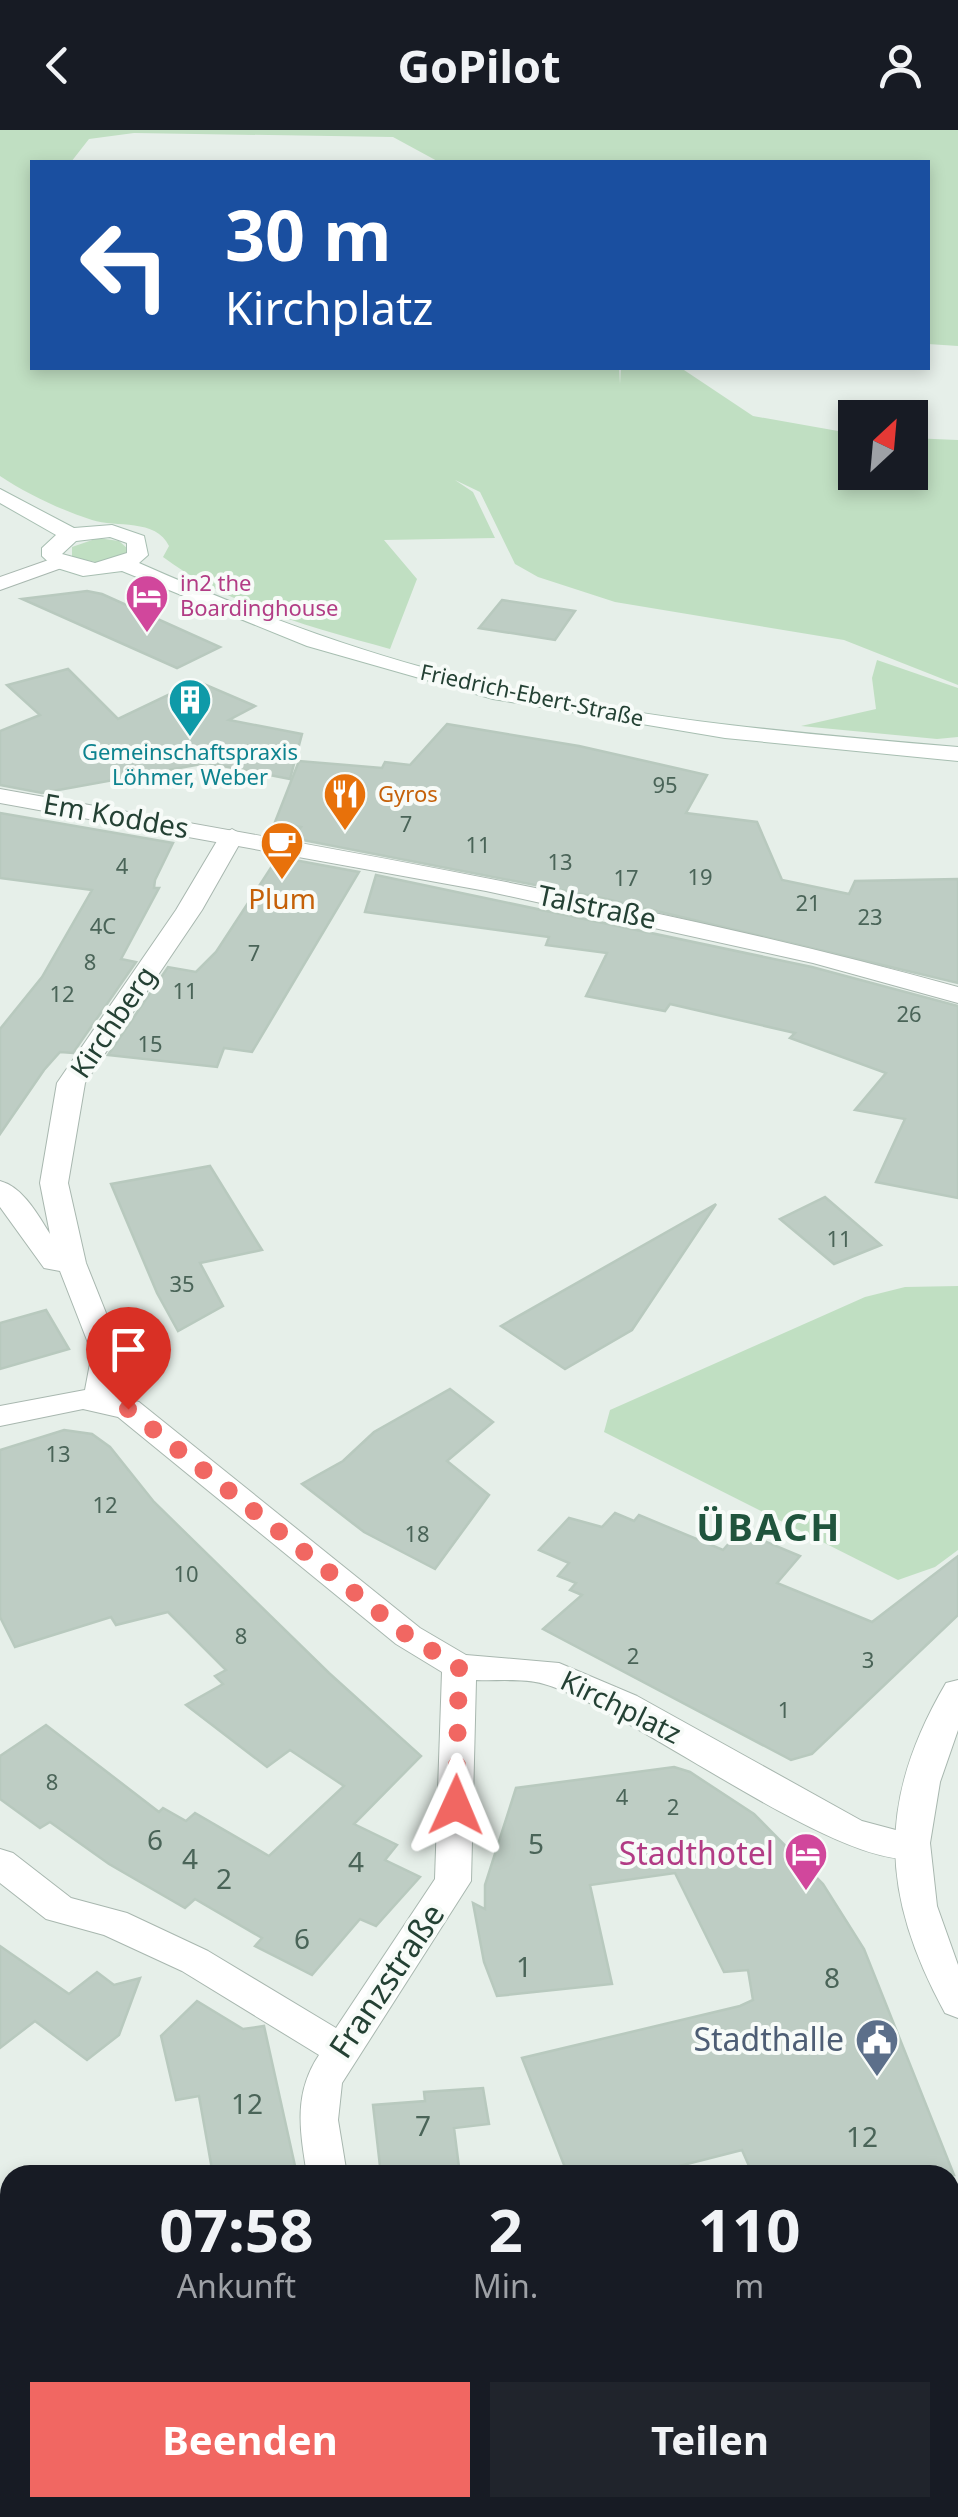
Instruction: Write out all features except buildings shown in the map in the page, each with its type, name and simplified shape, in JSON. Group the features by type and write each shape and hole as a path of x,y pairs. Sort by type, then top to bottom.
{"street":[{"path":"0,496 70,535"},
{"path":"0,584 60,562 52,548 70,535 104,531 132,537 140,551 123,564"},
{"name":"Friedrich-Ebert-Straße","path":"60,562 89,569 123,564 204,601 342,650 500,692 689,725 958,754"},
{"name":"Em Koddes","path":"0,796 232,836"},
{"name":"Talstraße","path":"232,836 712,932 894,975 958,995"},
{"name":"Kirchberg","path":"98,1400 108,1354 71,1263 54,1183 71,1082 189,910 232,836"},
{"path":"0,1190 22,1213 54,1262 71,1263"},
{"path":"0,1416 72,1400 98,1400"},
{"name":"Kirchplatz","path":"98,1400 145,1421 408,1636 459,1667 547,1671 625,1705 851,1832 909,1847"},
{"name":"Franzstraße","path":"325,2165 318,2120 322,2080 453,1880 459,1667"},
{"path":"958,1692 930,1747 916,1794 909,1847 928,1939 958,2003"},
{"path":"0,1862 60,1909 114,1923 195,1961 340,2049"}],"green space":[{"path":"0,130 958,130 958,346 930,344 930,160 435,160 393,137 134,133 89,139 73,160 30,160 30,370 619,370 620,384 621,370 684,370 753,416 838,431 838,490 928,490 928,439 958,440 958,685 844,640 615,602 538,577 515,564 480,492 455,480 473,492 495,538 384,540 417,579 390,649 243,602 163,557 169,546 155,531 92,520 0,476"},
{"path":"98,538 119,541 128,549 126,554 100,563 72,557 72,547"},
{"path":"877,660 958,688 958,737 937,739 801,726 876,709 872,678"},
{"path":"958,1286 958,1550 935,1567 898,1580 604,1432 610,1410 865,1297 905,1287"}],"place":[{"name":"in2 the Boardinghouse","path":"147,634"},
{"name":"Gemeinschaftspraxis Löhmer, Weber","path":"190,738"},
{"name":"Gyros","path":"345,832"},
{"name":"Plum","path":"282,881"},
{"name":"Stadthotel","path":"806,1892"},
{"name":"Stadthalle","path":"877,2078"}],"district":[{"name":"ÜBACH","path":"769,1528"}],"route":[{"path":"128,1409 408,1636 459,1667 456,1805"}]}
